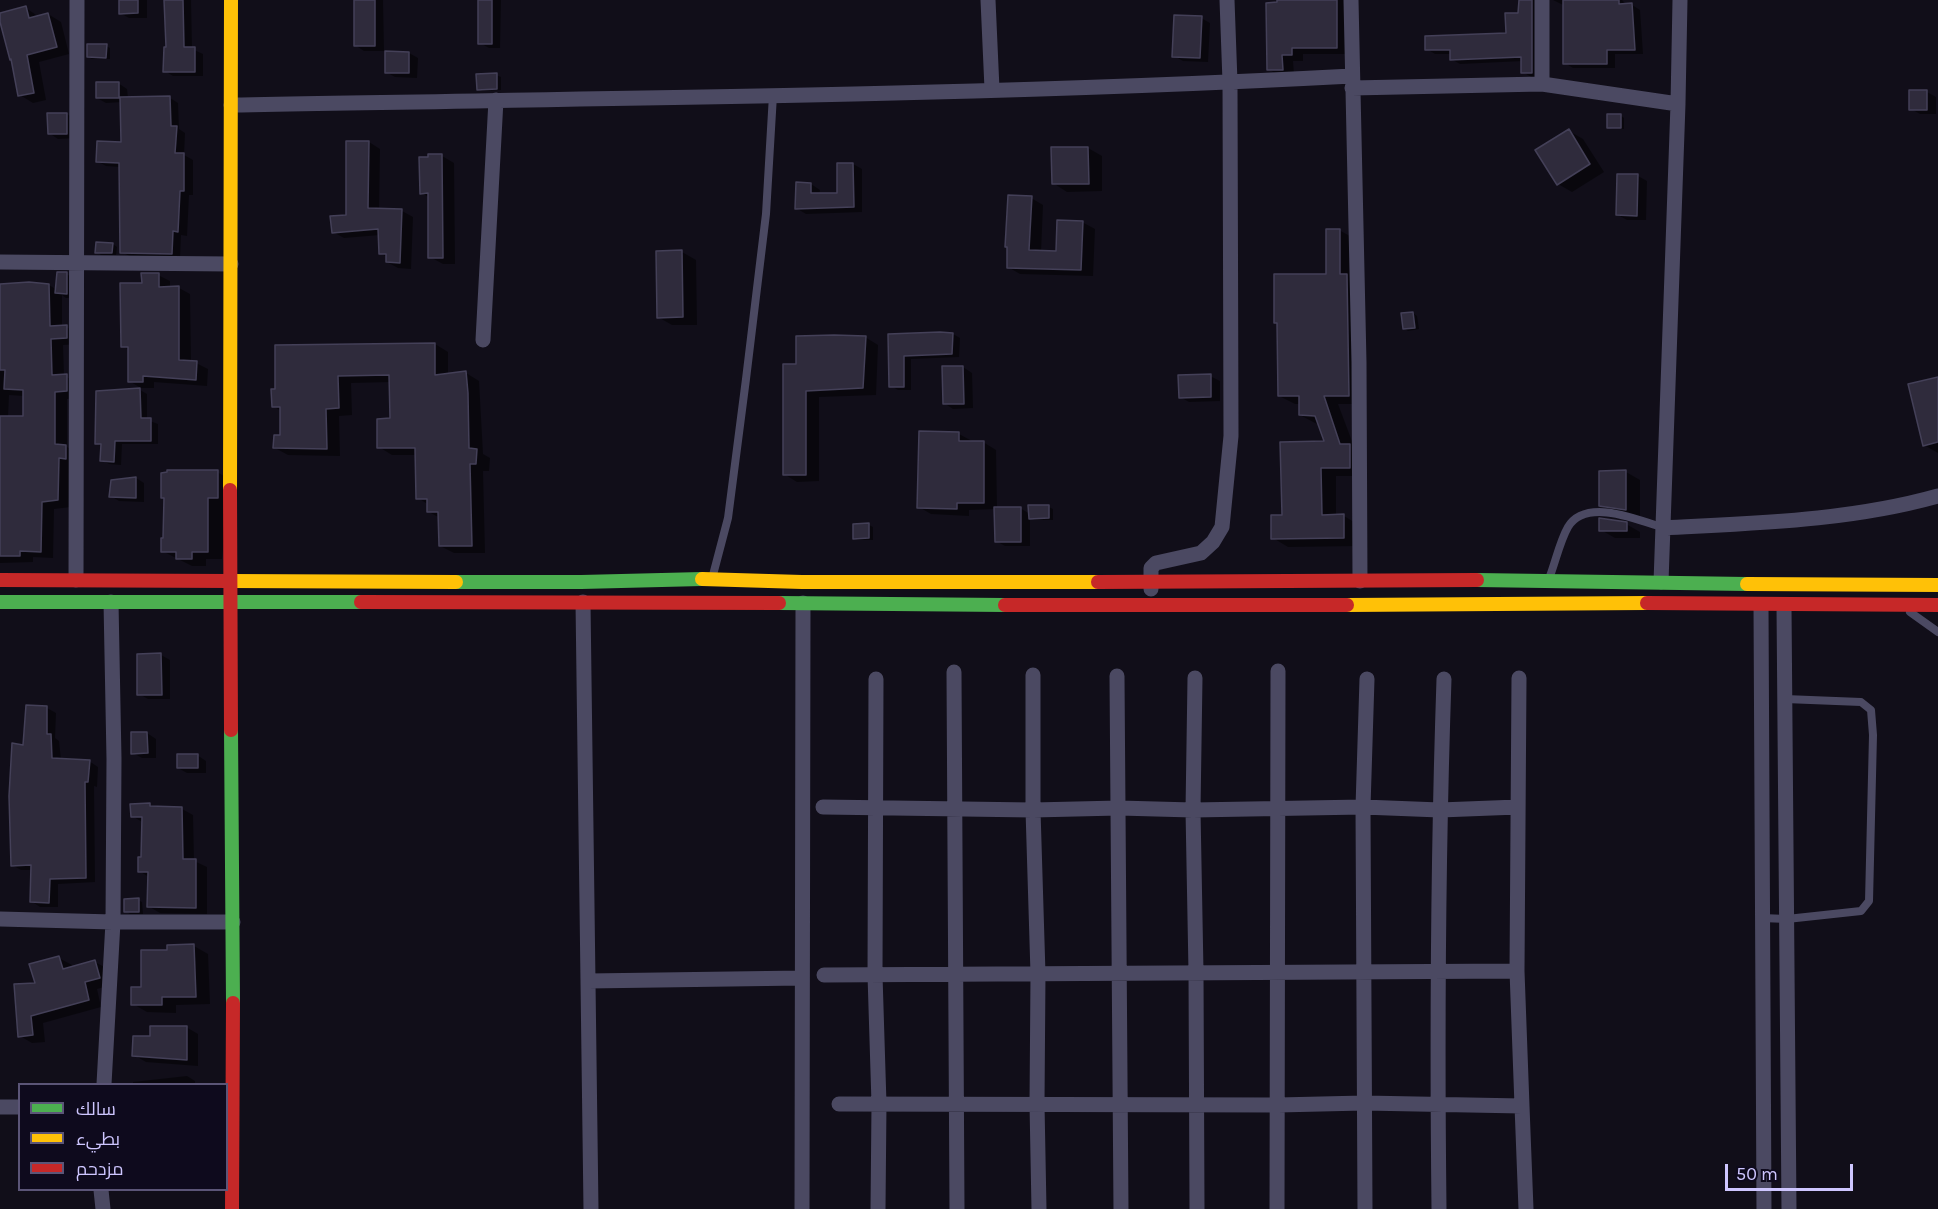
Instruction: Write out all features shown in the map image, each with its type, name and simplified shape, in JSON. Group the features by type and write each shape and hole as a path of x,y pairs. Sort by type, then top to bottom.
{"main road":[{"path":"231,0 232,1209"},
{"path":"0,580 230,582 581,582 711,579 813,582 1549,580 1782,585 1938,585"},
{"path":"0,602 583,602 1151,606 1578,603 1784,606 1938,605"}],"street":[{"path":"76,580 77,0"},
{"path":"988,0 992,89"},
{"path":"1151,606 1151,568 1156,563 1201,553 1214,542 1222,527 1231,436 1230,82 1227,0"},
{"path":"1351,0 1360,396 1360,581"},
{"path":"1542,0 1542,84"},
{"path":"1661,582 1680,0"},
{"path":"231,105 773,95 1230,82 1542,84 1678,104"},
{"path":"483,340 496,100"},
{"path":"0,262 231,264"},
{"path":"1664,528 1799,521 1905,505 1938,496"},
{"path":"104,1083 113,922 114,759 111,602"},
{"path":"583,602 591,1209"},
{"path":"802,1209 803,603"},
{"path":"1761,605 1764,1209"},
{"path":"1784,606 1789,1209"},
{"path":"954,672 957,1209"},
{"path":"1277,1209 1278,672"},
{"path":"1033,675 1039,1209"},
{"path":"1118,676 1120,1209"},
{"path":"1195,678 1193,810 1197,1209"},
{"path":"1519,678 1517,971 1526,1209"},
{"path":"876,679 875,975 879,1104 878,1209"},
{"path":"1365,1209 1363,807 1367,679"},
{"path":"1439,1209 1438,973 1444,679"},
{"path":"823,807 1193,810 1363,807 1440,810 1518,807"},
{"path":"0,919 233,922"},
{"path":"824,975 1517,971"},
{"path":"588,981 802,978"},
{"path":"839,1104 1278,1105 1364,1103 1522,1106"},
{"path":"0,1107 18,1107"},
{"path":"101,1191 103,1209"}],"lane":[{"path":"711,579 728,518 766,214 773,95"},
{"path":"1549,580 1568,526 1583,514 1608,512 1664,528"},
{"path":"1900,605 1938,632"},
{"path":"1762,918 1787,919 1861,911 1869,901 1873,735 1871,710 1861,702 1785,699"}],"building":[{"path":"119,0 138,0 138,13 119,14"},
{"path":"164,0 183,0 184,47 195,47 195,72 163,72 164,47 166,47"},
{"path":"354,0 375,0 375,46 354,46"},
{"path":"478,0 492,0 492,44 478,44"},
{"path":"1277,0 1337,0 1337,48 1292,48 1292,55 1282,55 1283,70 1267,70 1266,3 1277,2"},
{"path":"1519,0 1532,0 1532,73 1521,73 1521,57 1450,60 1450,50 1425,50 1425,36 1506,33 1505,13 1518,13"},
{"path":"1563,0 1619,0 1619,4 1632,3 1635,50 1607,50 1607,64 1563,64"},
{"path":"26,6 29,18 48,13 57,47 27,55 34,93 18,96 11,59 0,22 0,13"},
{"path":"1174,15 1202,16 1200,58 1172,57"},
{"path":"87,44 107,44 106,58 87,57"},
{"path":"385,51 409,52 409,73 385,73"},
{"path":"497,73 497,89 477,90 476,74"},
{"path":"96,82 119,82 119,98 96,98"},
{"path":"1909,90 1927,90 1927,110 1909,110"},
{"path":"170,96 171,126 177,126 175,153 184,153 184,191 180,191 178,232 173,231 172,254 120,253 119,163 96,162 97,141 121,142 120,97"},
{"path":"47,113 67,113 67,134 48,134"},
{"path":"1607,114 1621,114 1621,128 1607,128"},
{"path":"1569,129 1590,164 1557,185 1535,150"},
{"path":"346,141 369,141 368,208 402,209 400,263 386,262 386,254 379,254 378,229 332,233 330,216 346,215"},
{"path":"1051,147 1088,147 1089,184 1052,184"},
{"path":"428,154 442,154 443,258 428,258 428,193 420,194 419,157 428,157"},
{"path":"837,163 853,163 854,207 795,209 796,182 811,183 811,193 837,193"},
{"path":"1617,174 1638,174 1637,216 1616,215"},
{"path":"1008,195 1032,196 1029,250 1056,251 1057,220 1083,221 1081,270 1007,268 1007,247 1005,247"},
{"path":"1326,229 1340,229 1340,274 1347,274 1349,396 1324,396 1340,444 1350,444 1350,468 1321,468 1322,515 1344,514 1344,538 1271,539 1271,515 1282,515 1280,442 1324,441 1315,416 1299,415 1299,396 1278,396 1274,274 1326,274"},
{"path":"96,242 113,243 112,253 95,253"},
{"path":"682,250 683,317 657,318 656,251"},
{"path":"57,272 67,272 67,294 55,293"},
{"path":"141,273 159,273 159,287 179,286 179,360 197,361 196,380 143,376 143,382 128,382 128,347 121,347 120,283 142,283"},
{"path":"29,282 49,284 50,326 67,325 67,338 51,339 52,375 67,374 67,391 55,392 55,444 66,445 66,459 59,458 58,500 42,502 41,552 20,551 20,556 0,556 0,416 23,416 23,390 4,389 5,370 0,370 0,284"},
{"path":"1413,312 1415,328 1403,329 1401,313"},
{"path":"953,333 952,354 904,356 904,387 889,387 888,334"},
{"path":"796,336 866,336 863,388 806,391 806,475 783,475 783,364 796,364"},
{"path":"435,343 435,375 466,371 469,448 477,449 476,464 470,464 472,546 439,546 438,512 427,512 427,499 416,499 415,448 377,448 377,419 390,418 389,375 338,376 339,408 326,409 327,449 273,448 274,435 280,435 280,407 272,407 271,389 275,389 275,345"},
{"path":"942,366 963,366 964,404 943,404"},
{"path":"1211,374 1211,397 1179,398 1178,375"},
{"path":"1938,377 1938,442 1923,446 1908,384"},
{"path":"140,388 141,418 151,418 151,441 115,441 114,462 100,461 101,444 95,444 96,391"},
{"path":"919,431 959,432 959,441 984,441 984,503 957,503 957,509 917,508"},
{"path":"167,470 218,470 218,498 208,498 208,552 192,552 192,559 176,559 176,552 161,552 164,498 161,498 161,473"},
{"path":"1626,470 1626,510 1599,506 1599,471"},
{"path":"136,477 136,498 109,497 111,480"},
{"path":"1028,505 1049,505 1049,518 1029,519"},
{"path":"994,507 1021,507 1021,542 995,542"},
{"path":"1599,518 1627,522 1627,531 1599,531"},
{"path":"869,523 869,538 853,539 853,524"},
{"path":"161,653 162,695 137,695 137,654"},
{"path":"26,705 47,706 47,734 51,734 52,758 90,760 88,782 85,782 86,878 50,879 49,903 30,902 31,865 11,866 9,796 12,743 23,745"},
{"path":"131,732 147,732 148,753 131,754"},
{"path":"177,754 198,754 198,768 177,768"},
{"path":"150,803 150,806 182,807 183,859 196,859 196,908 147,907 148,872 138,872 138,857 141,857 142,817 131,817 130,804"},
{"path":"139,898 139,912 124,912 124,899"},
{"path":"194,944 196,997 162,997 162,1005 131,1005 131,987 141,987 141,950 167,950 167,945"},
{"path":"59,956 63,969 95,960 100,978 85,982 89,1000 31,1016 33,1035 18,1037 14,984 35,983 29,964"},
{"path":"150,1026 187,1026 187,1060 132,1056 133,1036 150,1036"}],"traffic: fast":[{"path":"456,582 702,579"},
{"path":"1477,580 1747,584"},
{"path":"0,602 361,602"},
{"path":"779,603 1005,605"},
{"path":"231,730 233,1003"}],"traffic: slow":[{"path":"230,490 231,0"},
{"path":"702,579 802,582 1098,582"},
{"path":"230,581 456,582"},
{"path":"1747,584 1938,585"},
{"path":"1347,605 1647,603"}],"traffic: jam":[{"path":"230,490 231,730"},
{"path":"0,580 230,581"},
{"path":"1098,582 1477,580"},
{"path":"361,602 779,603"},
{"path":"1647,603 1938,605"},
{"path":"1005,605 1347,605"},
{"path":"232,1209 233,1003"}]}
